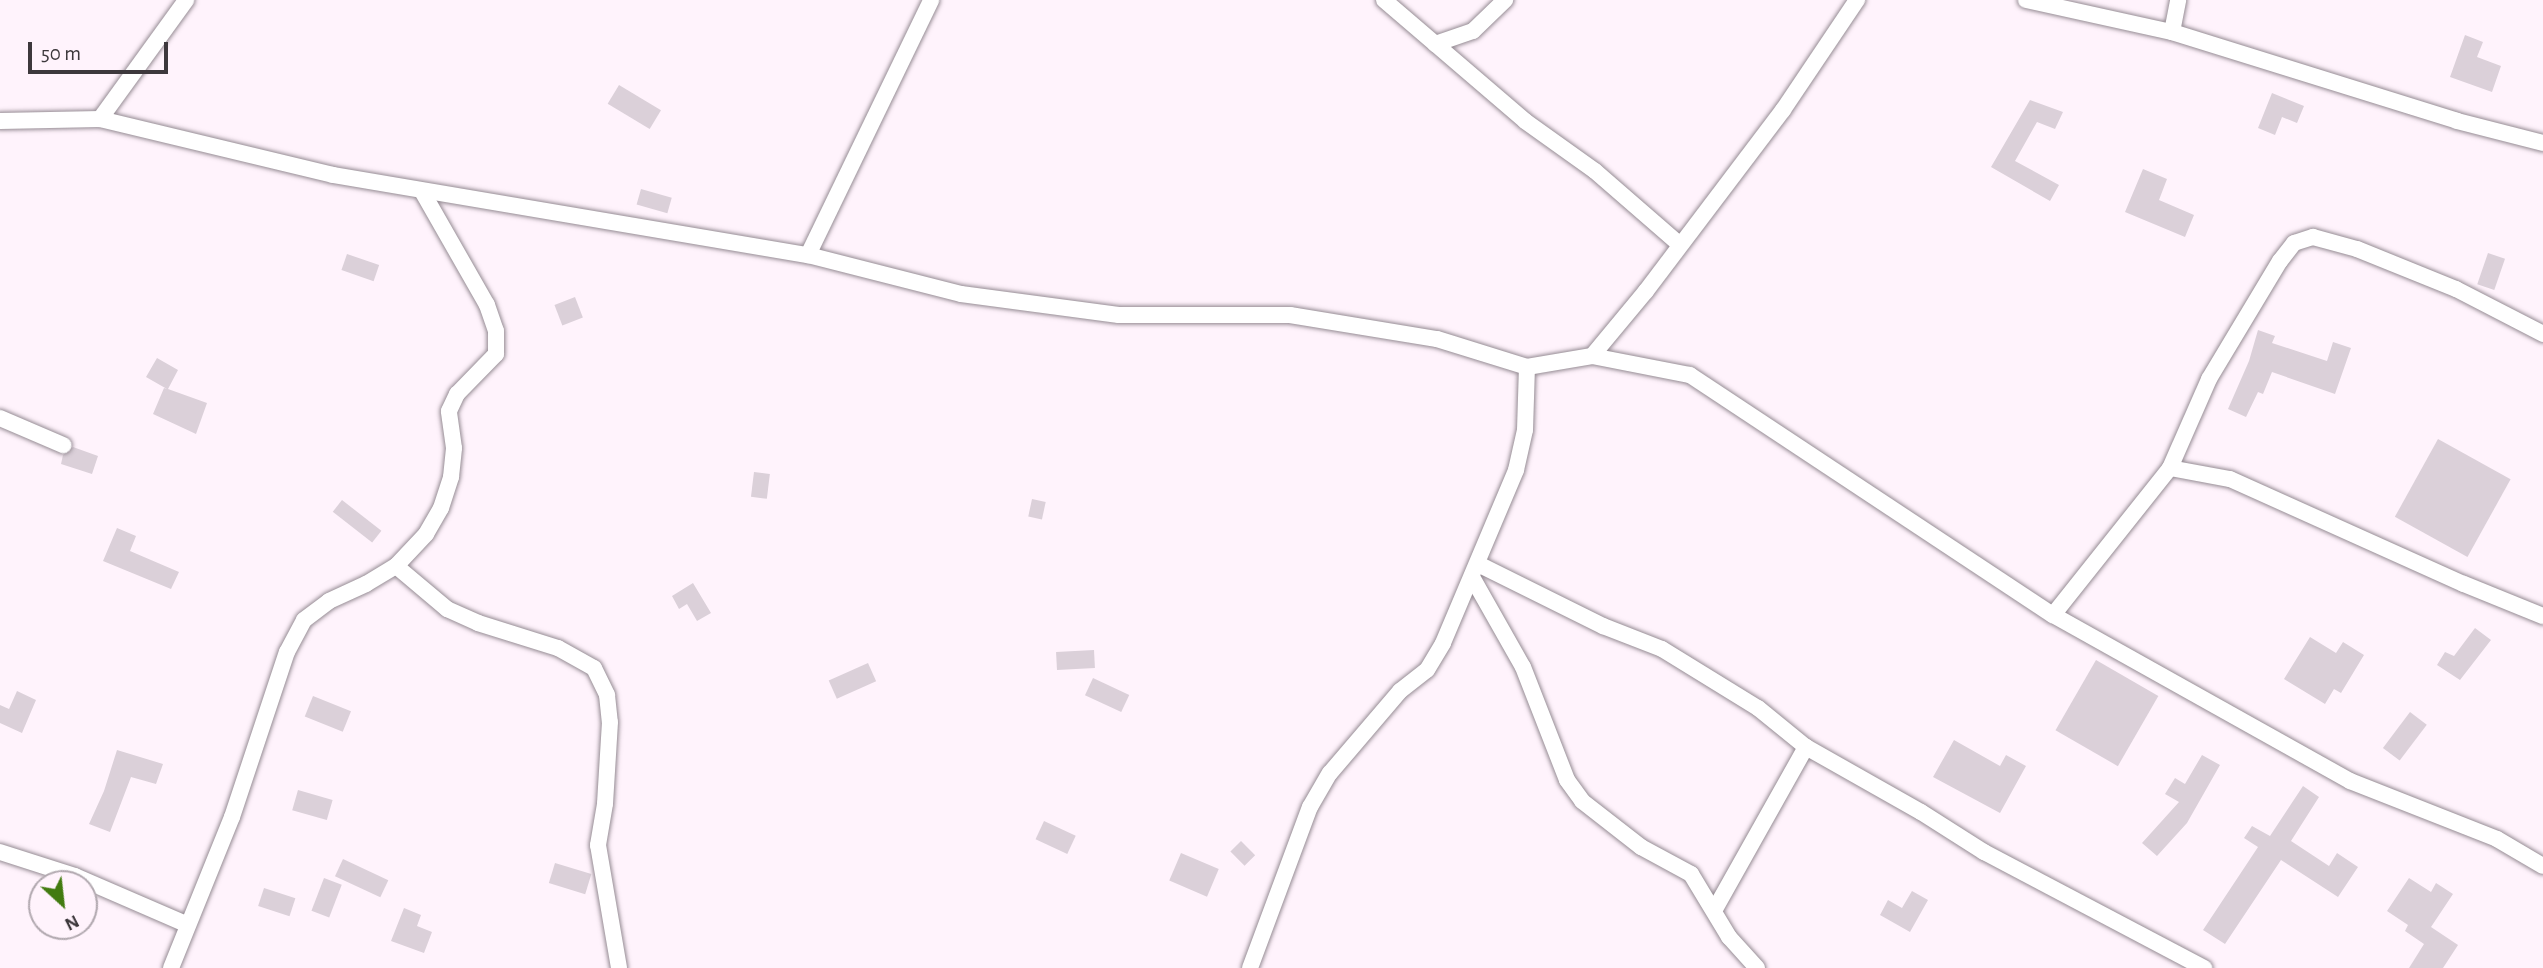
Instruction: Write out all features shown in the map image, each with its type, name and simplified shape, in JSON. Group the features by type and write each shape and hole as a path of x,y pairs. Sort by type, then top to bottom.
{"street":[{"path":"100,119 186,0"},
{"path":"808,256 931,0"},
{"path":"1384,0 1525,121 1595,171 1679,244"},
{"path":"1436,44 1473,31 1505,0"},
{"path":"1591,356 1646,291 1783,110 1857,0"},
{"path":"2026,0 2172,32 2457,121 2543,143"},
{"path":"2172,32 2178,0"},
{"path":"0,121 100,119 333,175 808,256 961,294 1119,315 1290,315 1437,339 1527,367 1591,356 1690,374 2053,615 2350,781 2497,839 2543,866"},
{"path":"171,968 232,817 288,652 304,620 329,601 396,566 426,534 441,508 451,477 454,448 449,411 457,394 496,354 496,331 486,304 422,191"},
{"path":"2053,615 2170,468 2209,379 2280,261 2294,243 2313,237 2357,248 2456,289 2543,334"},
{"path":"1250,968 1310,807 1330,773 1400,691 1427,670 1443,643 1516,470 1525,430 1527,367"},
{"path":"0,418 63,446"},
{"path":"2170,468 2230,479 2464,584 2543,616"},
{"path":"396,566 447,609 478,623 558,648 594,668 607,695 610,722 605,804 598,845 619,968"},
{"path":"1475,570 1662,649 1758,708 1806,747 1921,812 1984,852 2204,968"},
{"path":"1475,570 1523,667 1567,780 1582,801 1641,847 1691,874 1715,909 1729,937 1758,968"},
{"path":"1715,909 1806,747"},
{"path":"0,852 75,876 188,925"}],"building":[{"path":"2465,35 2483,42 2477,57 2501,66 2492,92 2450,77"},
{"path":"619,85 661,110 650,129 608,104"},
{"path":"2272,93 2304,106 2297,123 2282,117 2275,135 2258,128"},
{"path":"2030,100 2063,112 2055,129 2037,122 2015,161 2059,185 2050,201 1991,167"},
{"path":"2143,169 2167,179 2159,200 2194,215 2185,237 2125,212"},
{"path":"641,189 672,198 667,213 637,204"},
{"path":"2488,253 2505,259 2494,290 2477,284"},
{"path":"347,254 379,265 374,281 341,270"},
{"path":"575,297 583,318 562,325 554,305"},
{"path":"2258,330 2275,336 2272,343 2327,361 2333,342 2351,348 2335,394 2272,372 2263,394 2258,392 2246,417 2228,409 2249,361"},
{"path":"157,358 178,370 168,389 207,403 196,434 153,414 164,388 167,389 146,377"},
{"path":"2438,439 2511,479 2467,557 2395,517"},
{"path":"73,447 98,456 92,474 61,464 63,455"},
{"path":"754,472 770,474 767,499 751,497"},
{"path":"1032,499 1046,502 1042,520 1028,517"},
{"path":"342,500 381,531 372,543 333,512"},
{"path":"117,528 136,536 130,551 179,572 171,589 103,561"},
{"path":"693,583 711,613 697,621 687,604 679,609 672,596"},
{"path":"2475,628 2491,640 2460,680 2437,665 2445,652 2454,656"},
{"path":"2310,637 2336,653 2343,642 2364,655 2341,693 2334,689 2325,704 2284,679"},
{"path":"1094,650 1095,668 1057,670 1056,652"},
{"path":"2096,660 2158,696 2118,766 2056,730"},
{"path":"868,663 876,681 837,699 829,680"},
{"path":"1093,678 1129,695 1121,712 1085,695"},
{"path":"17,691 36,700 22,733 0,723 0,705 9,709"},
{"path":"313,696 351,711 343,732 305,716"},
{"path":"2410,712 2427,725 2400,761 2383,748"},
{"path":"1954,740 2000,766 2006,755 2026,766 2000,813 1933,777"},
{"path":"117,750 163,764 156,784 131,777 110,832 89,824 104,791"},
{"path":"2202,755 2220,765 2187,823 2157,856 2142,843 2179,802 2165,794 2175,778 2185,784"},
{"path":"2303,786 2319,797 2291,841 2329,866 2337,853 2358,867 2338,897 2281,860 2225,944 2203,930 2258,847 2244,838 2252,826 2270,836"},
{"path":"298,790 333,800 327,820 292,810"},
{"path":"1044,821 1076,836 1067,854 1036,839"},
{"path":"1241,841 1255,855 1245,866 1230,852"},
{"path":"1181,853 1219,869 1207,897 1169,881"},
{"path":"343,859 388,880 380,897 335,876"},
{"path":"555,863 591,874 585,894 549,883"},
{"path":"324,878 342,885 329,917 311,911"},
{"path":"2409,878 2431,892 2436,883 2453,894 2431,927 2458,945 2443,968 2409,968 2424,944 2405,931 2408,925 2387,911"},
{"path":"264,888 295,898 290,916 258,906"},
{"path":"1912,891 1928,900 1910,932 1880,915 1888,900 1902,908"},
{"path":"404,908 421,915 417,926 432,932 424,953 391,941"}]}
